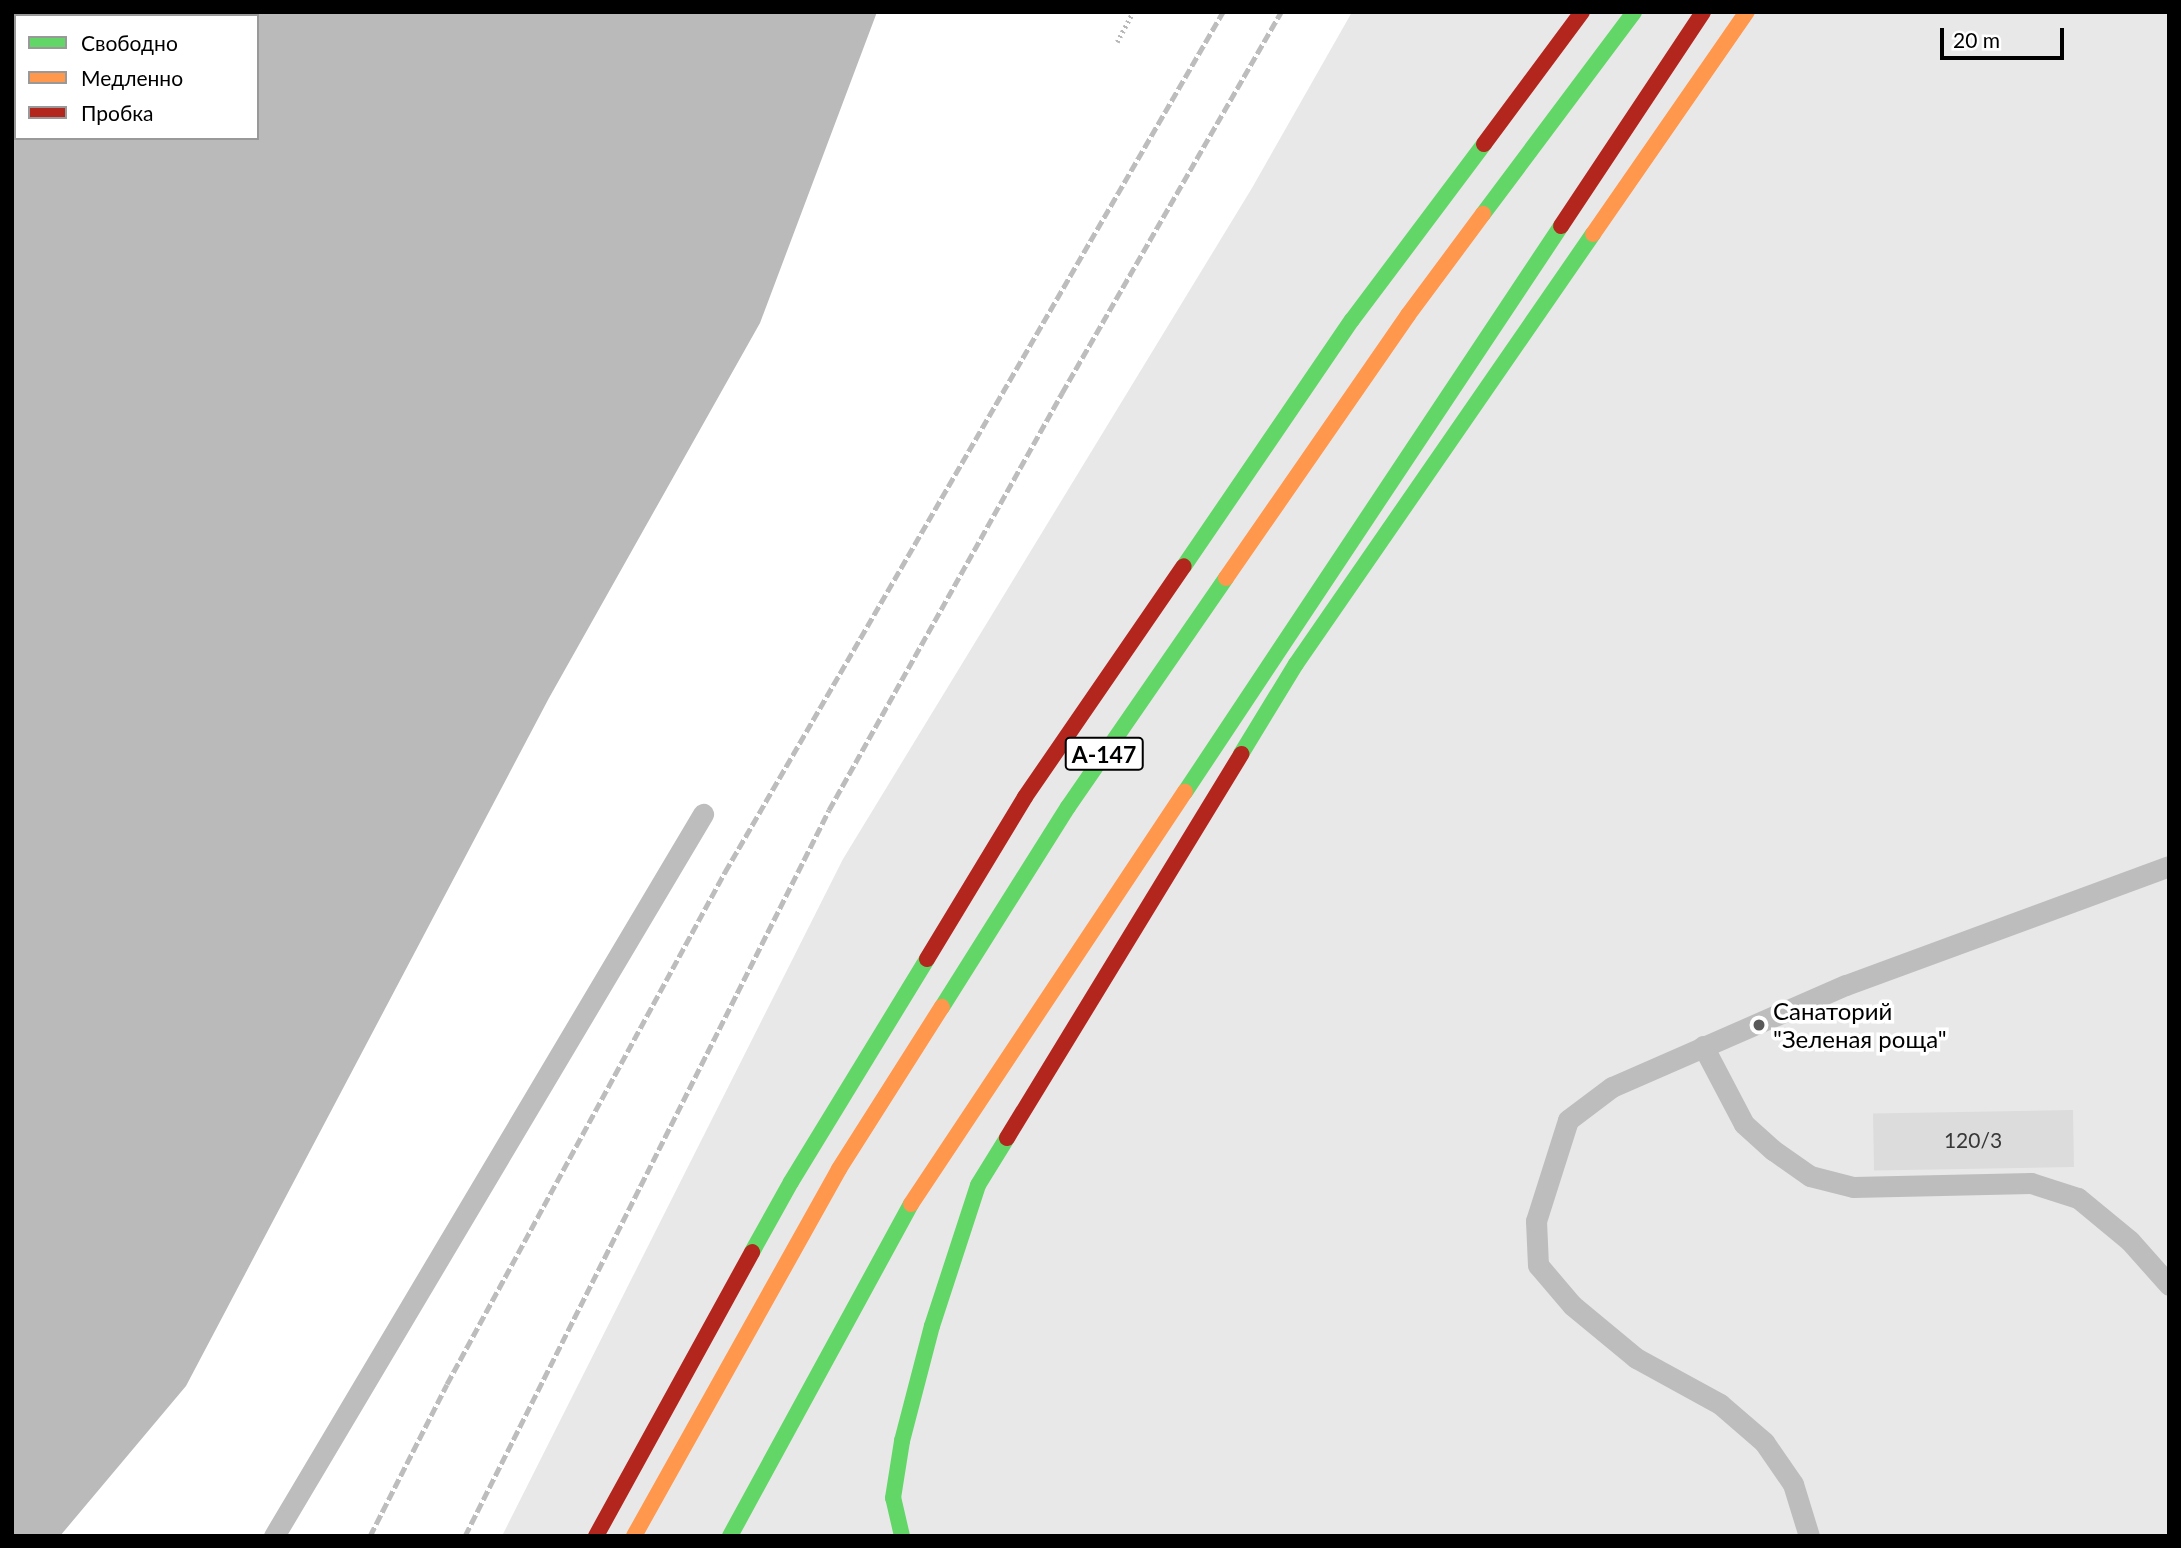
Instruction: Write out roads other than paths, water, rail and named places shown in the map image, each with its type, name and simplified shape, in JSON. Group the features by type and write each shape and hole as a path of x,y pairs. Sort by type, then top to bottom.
{"main road":[{"path":"596,1536 791,1182 1025,797 1352,320 1582,12"},
{"name":"А-147","path":"634,1536 839,1169 1068,807 1408,315 1594,62 1634,12"},
{"path":"730,1536 913,1201 1703,12"},
{"path":"902,1536 893,1498 902,1441 932,1326 978,1185 1296,664 1747,12"}],"lane":[{"path":"274,1536 703,814"},
{"path":"1809,1536 1793,1484 1764,1442 1720,1404 1636,1358 1572,1305 1538,1265 1536,1221 1568,1120 1612,1087 1846,985 2169,866"},
{"path":"1703,1046 1744,1124 1773,1150 1810,1176 1853,1187 2031,1184 2067,1194 2078,1198 2130,1241 2169,1285"}],"railway":[{"path":"370,1536 447,1384 725,872 1223,12"},
{"path":"465,1536 829,810 1062,393 1281,12"}],"place":[{"name":"Санаторий \"Зеленая роща\"","path":"1759,1025"}]}
